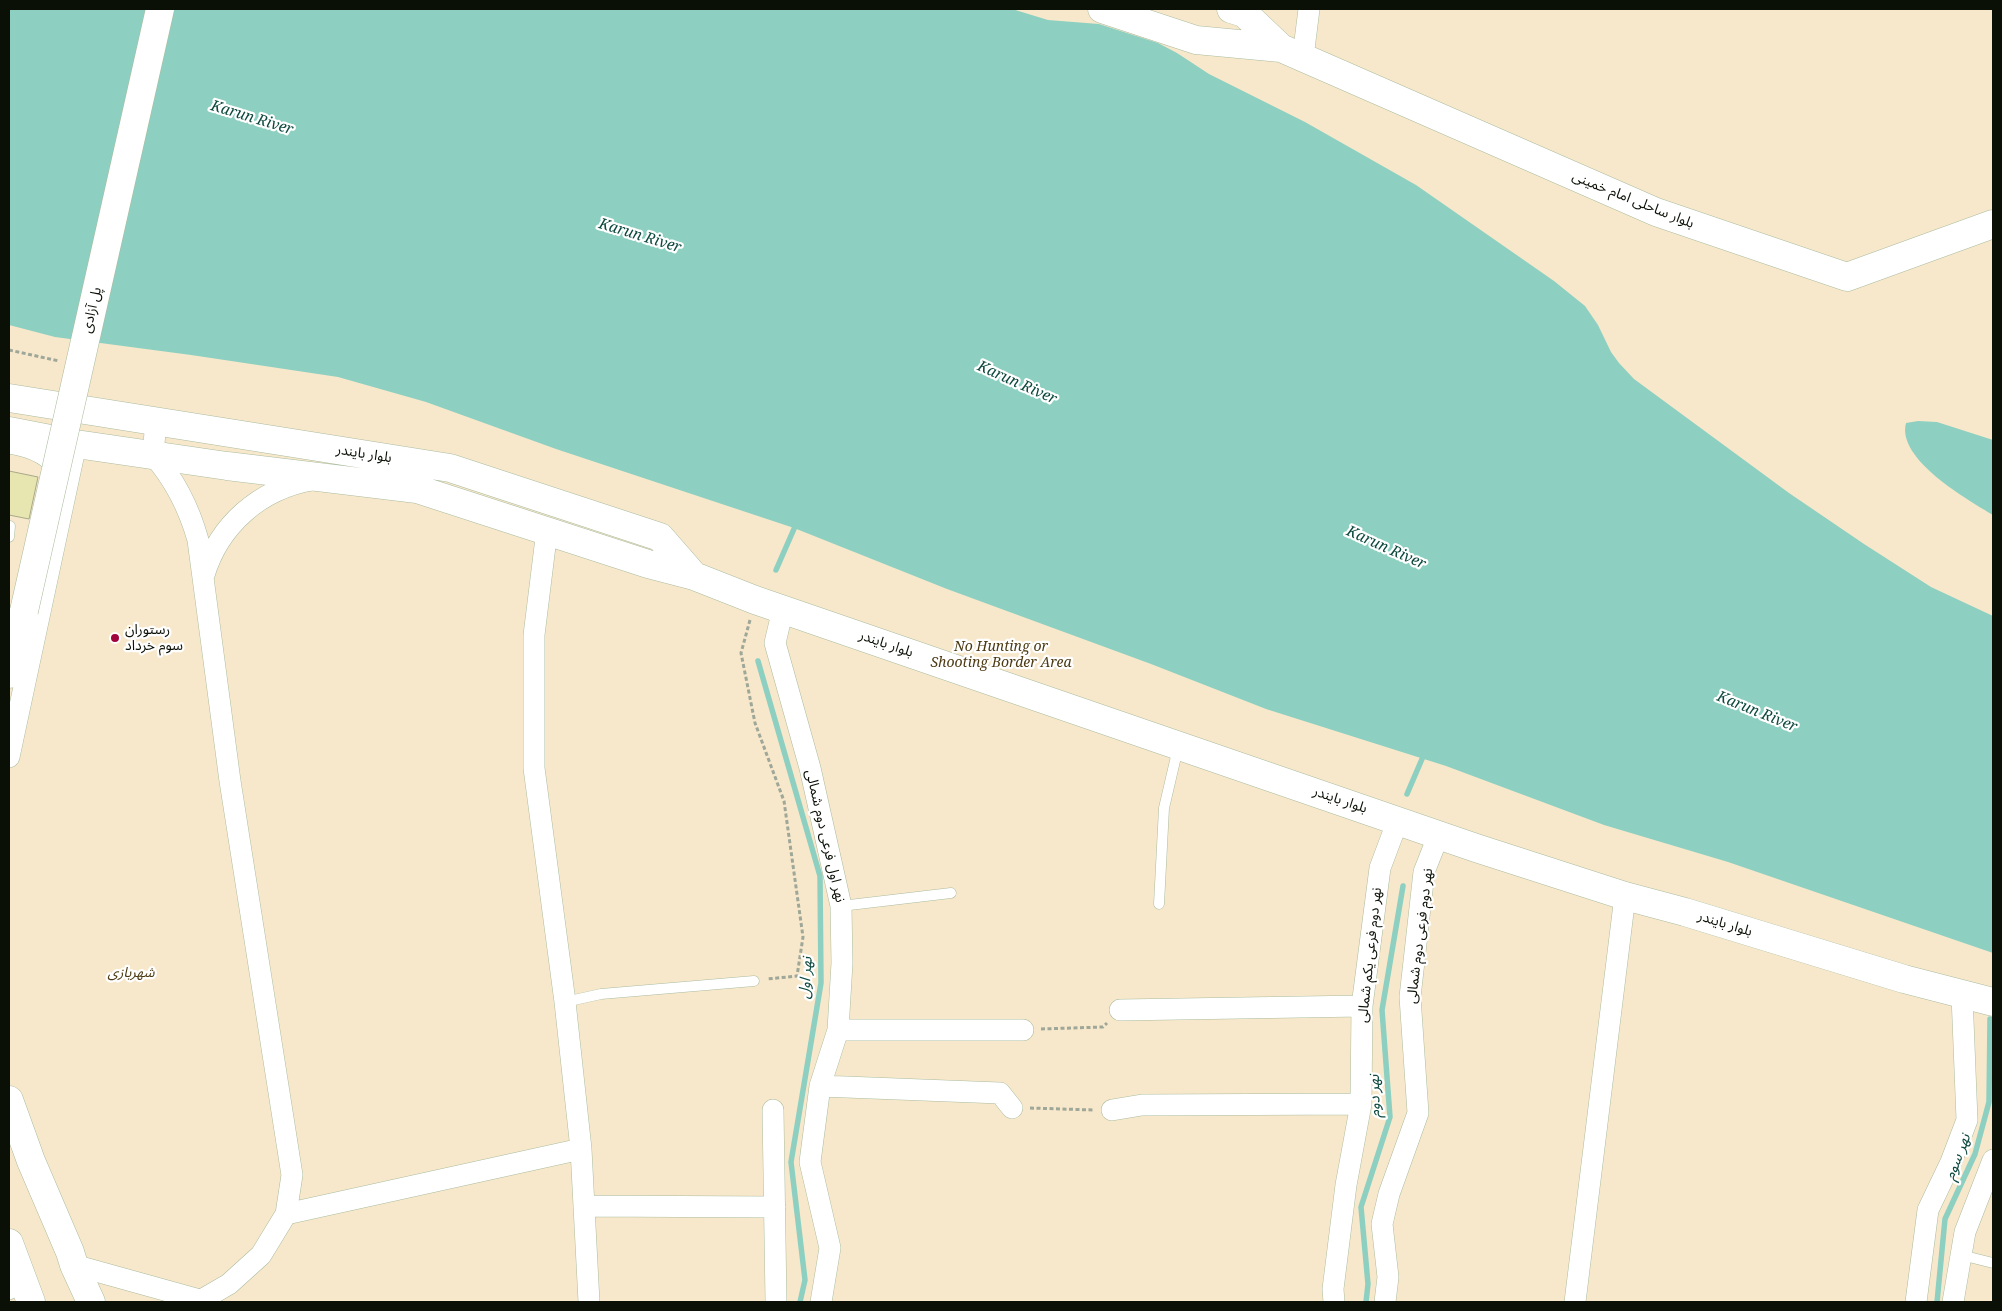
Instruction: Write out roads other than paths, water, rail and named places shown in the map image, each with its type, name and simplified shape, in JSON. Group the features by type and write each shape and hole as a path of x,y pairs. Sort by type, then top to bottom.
{"street":[{"name":"پل آزادی","path":"9,674 160,9"},
{"name":"بلوار ساحلی امام خمینی","path":"1102,9 1196,40 1292,53 1656,212 1847,277 1993,224"},
{"name":"بلوار ساحلی امام خمینی","path":"1231,9 1244,13 1292,53"},
{"path":"1292,53 1309,9"},
{"name":"بلوار بایندر","path":"9,398 450,468 660,537 694,576"},
{"path":"74,1265 199,1301 229,1284 261,1255 286,1214 292,1175 230,781 198,540 186,502 166,469 154,455 156,421"},
{"name":"بلوار بایندر","path":"9,431 76,444 417,489 648,564 694,576 755,600 1625,896 1685,912 1962,995 1993,1002"},
{"path":"9,443 32,448 44,454 58,467 68,483"},
{"path":"9,758 76,444"},
{"path":"203,580 214,549 233,522 246,510 260,499 293,484 328,478"},
{"path":"547,530 534,636 534,768 565,1002 581,1149 589,1302"},
{"name":"نهر اول فرعی دوم شمالی","path":"783,609 775,643 810,768 841,906 842,963 838,1030 820,1086 810,1162 830,1248 821,1302"},
{"name":"نهر دوم فرعی یکم شمالی","path":"1334,1302 1333,1289 1346,1185 1361,1104 1362,1006 1380,868 1398,820"},
{"name":"نهر دوم فرعی دوم شمالی","path":"1385,1302 1388,1277 1382,1224 1389,1194 1418,1113 1410,997 1424,872 1439,834"},
{"path":"1575,1302 1625,896"},
{"path":"1916,1302 1928,1210 1951,1162 1967,1120 1962,995"},
{"path":"1120,1010 1362,1006"},
{"path":"838,1030 1023,1030"},
{"path":"820,1086 1000,1093 1012,1108"},
{"path":"9,1100 31,1161 91,1302"},
{"path":"1112,1110 1142,1105 1361,1104"},
{"path":"773,1110 776,1302"},
{"path":"286,1214 581,1149"},
{"path":"1953,1302 1965,1232 1993,1160"},
{"path":"584,1206 775,1207"},
{"path":"9,1243 14,1283 31,1302"}],"lane":[{"path":"9,537 10,526"},
{"path":"1159,904 1164,808 1178,744"},
{"path":"841,906 951,893"},
{"path":"565,1002 601,994 754,981"},
{"path":"1961,1255 1993,1262"}],"water":[{"name":"Karun River","path":"9,9 1012,9 1048,20 1099,24 1158,43 1209,74 1305,122 1416,185 1554,281 1585,306 1598,325 1611,352 1634,379 1789,493 1864,544 1931,587 1993,616 1993,953 1728,862 1604,825 1446,766 1266,709 1151,664 947,589 794,528 556,449 426,402 338,377 55,337 9,325"},
{"path":"1918,421 1937,422 1993,440 1993,515 1952,489 1923,464 1912,450 1906,437 1906,423"}],"waterway":[{"path":"776,570 797,522"},
{"name":"نهر اول","path":"758,661 820,876 821,983 791,1162 805,1280 800,1302"},
{"path":"1407,794 1425,752"},
{"name":"نهر دوم","path":"1366,1302 1368,1284 1361,1207 1390,1117 1382,1010 1403,886"},
{"name":"نهر سوم","path":"1937,1302 1945,1219 1975,1154 1989,1102 1990,1019"}],"place":[{"name":"رستوران سوم خرداد","path":"115,638"}],"park label":[{"name":"No Hunting or Shooting Border Area","path":"1001,656"},
{"name":"شهربازی","path":"131,973"}]}
